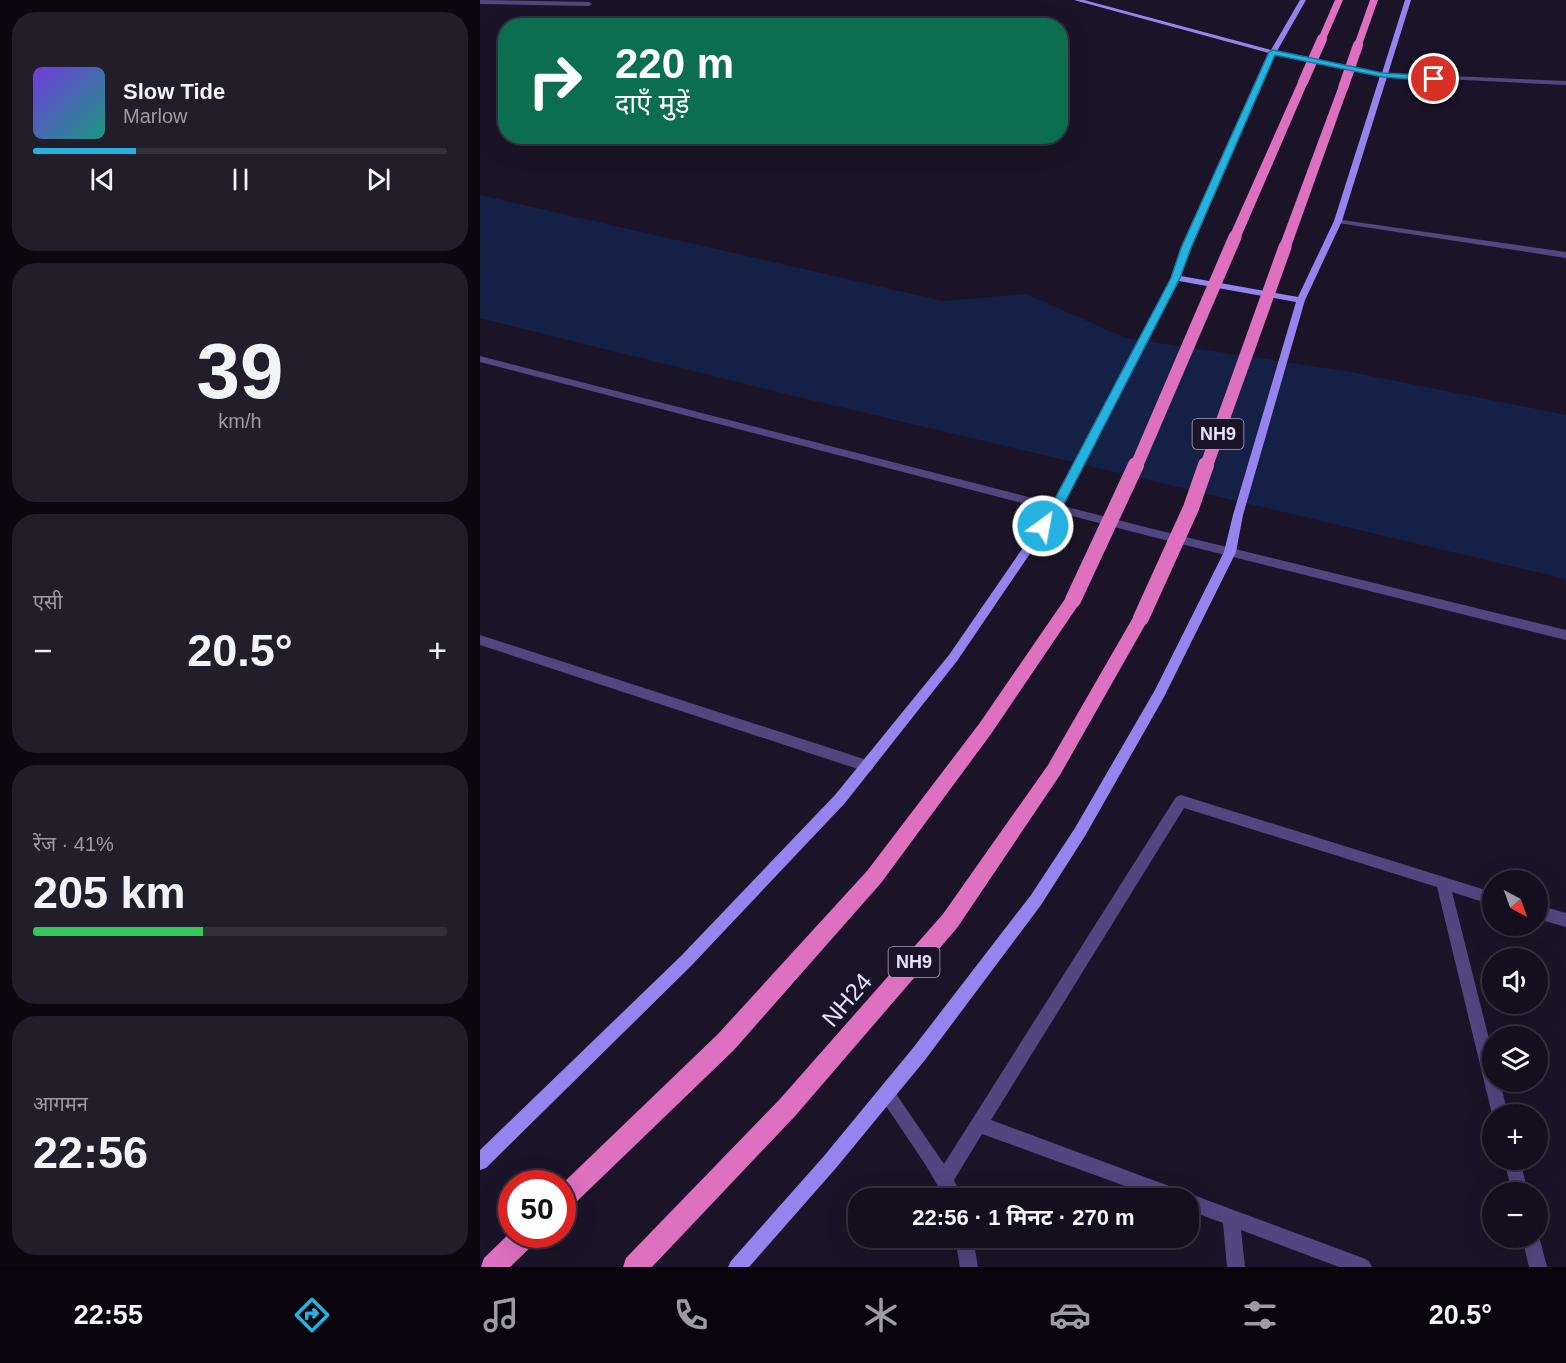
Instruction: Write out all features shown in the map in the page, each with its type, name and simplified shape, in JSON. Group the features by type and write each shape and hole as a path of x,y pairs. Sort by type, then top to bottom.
{"highway":[{"path":"576,1187 726,1042 874,877 986,729 1072,600 1126,489 1339,0"},
{"name":"NH24","path":"634,1267 788,1107 950,921 1054,770 1142,618 1191,508 1374,0"},
{"path":"493,1267 512,1248"}],"main road":[{"path":"1077,0 1273,52 1383,75"},
{"path":"480,1162 686,961 840,799 953,658 1056,508 1176,278 1186,248 1273,52 1303,0"},
{"path":"737,1267 830,1162 919,1054 1036,900 1080,832 1160,693 1230,552 1238,515 1301,300 1338,221 1408,0"},
{"path":"1176,278 1301,300"}],"street":[{"path":"480,2 590,2"},
{"path":"579,18 590,2"},
{"path":"1383,75 1566,82"},
{"path":"1338,221 1566,255"},
{"path":"480,359 1056,508 1566,634"},
{"path":"480,640 867,766"},
{"path":"945,1178 1181,801 1482,895"},
{"path":"1443,883 1498,1104"},
{"path":"1548,915 1566,920"},
{"path":"886,1094 945,1178 950,1188"},
{"path":"979,1124 1153,1188"},
{"path":"1199,1205 1363,1267"},
{"path":"1231,1217 1236,1267"},
{"path":"966,1248 969,1267"},
{"path":"1533,1248 1538,1267"}],"water":[{"path":"480,195 943,301 1026,294 1125,338 1351,372 1566,415 1566,579 794,396 480,318"}],"route":[{"path":"1043,526 1056,508 1176,278 1186,248 1273,52 1383,75 1434,79"}]}
